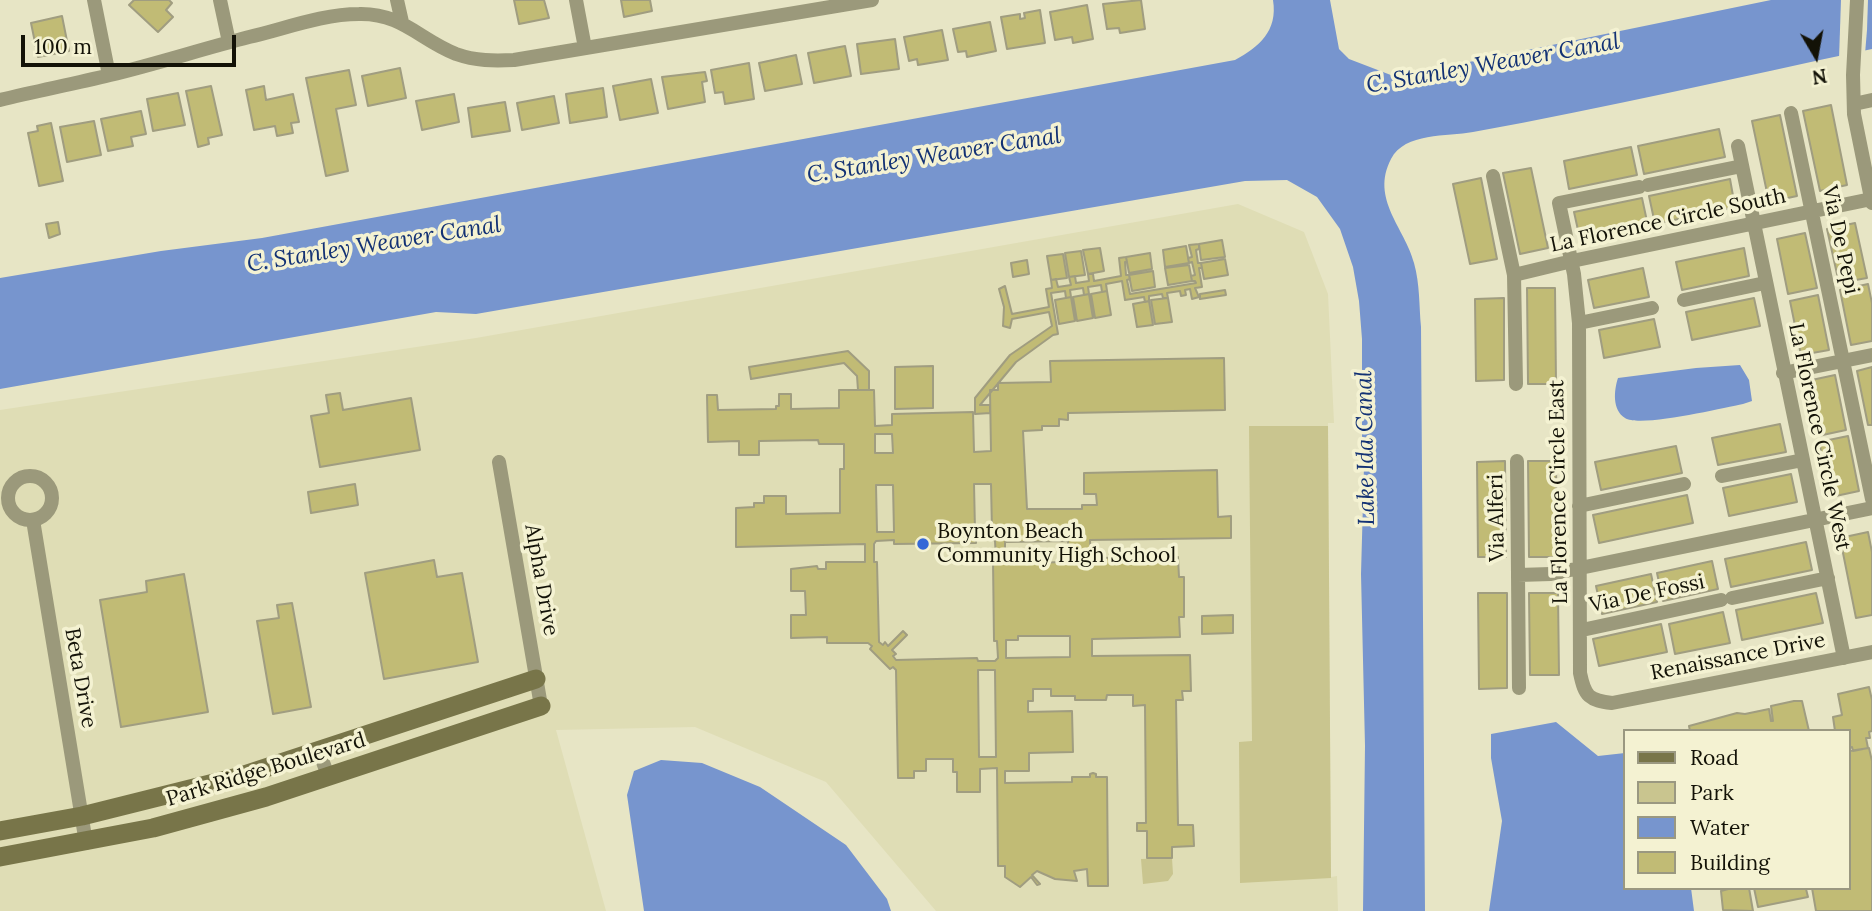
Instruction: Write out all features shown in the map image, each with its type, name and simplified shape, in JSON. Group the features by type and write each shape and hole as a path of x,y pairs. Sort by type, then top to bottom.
{"street":[{"path":"94,0 109,75"},
{"path":"220,0 229,42"},
{"path":"397,0 402,22"},
{"path":"576,0 585,48"},
{"path":"0,100 109,75 334,16 370,14 402,22 446,49 480,60 514,60 872,0"},
{"path":"1857,0 1854,114 1872,201"},
{"path":"1854,104 1872,100"},
{"name":"Via De Pepi","path":"1791,113 1872,499"},
{"name":"La Florence Circle West","path":"1738,146 1844,658"},
{"name":"La Florence Circle East","path":"1612,703 1594,701 1585,691 1580,673 1582,630 1578,323 1572,261 1559,203 1742,166"},
{"path":"1493,176 1514,275 1516,384"},
{"name":"La Florence Circle South","path":"1514,275 1872,201"},
{"path":"1684,300 1765,283"},
{"path":"1578,323 1652,308"},
{"path":"1783,373 1872,355"},
{"path":"1722,476 1803,460"},
{"name":"Via Alferi","path":"1517,461 1519,688"},
{"name":"Alpha Drive","path":"499,462 541,706"},
{"path":"1579,506 1684,484"},
{"name":"Via Alferi","path":"1518,575 1551,574 1580,569 1872,508"},
{"name":"Beta Drive","path":"33,520 86,843"},
{"name":"Via De Fossi","path":"1582,630 1828,578"},
{"name":"Renaissance Drive","path":"1612,703 1872,652"},
{"name":"Park Ridge Boulevard","path":"0,831 82,816 226,780 536,679"},
{"name":"Park Ridge Boulevard","path":"0,857 86,843 266,797 541,706"},
{"path":"319,751 328,776"}],"shaded area":[{"name":"Boynton Beach Community High School","path":"1238,204 1304,232 1328,294 1334,423 1328,423 1331,877 1337,876 1338,911 936,911 826,782 695,727 556,730 606,911 0,911 0,410 476,338"}],"green space":[{"path":"1249,426 1328,426 1331,878 1240,883 1239,742 1252,741"},
{"path":"1172,858 1173,874 1168,881 1143,884 1141,859"}],"water":[{"path":"1273,0 1330,0 1339,49 1349,59 1396,77 1771,0 1872,0 1872,49 1573,113 1473,132 1428,137 1406,144 1397,150 1391,159 1384,187 1391,213 1414,263 1421,327 1425,911 1363,911 1365,746 1361,574 1364,466 1359,301 1353,267 1340,229 1317,197 1287,180 1245,181 476,314 436,312 0,389 0,278 161,251 262,238 1235,60 1252,50 1265,37 1273,21"},
{"path":"1740,365 1749,380 1752,401 1743,404 1647,421 1625,418 1616,405 1618,378"},
{"path":"1556,722 1598,756 1624,753 1624,890 1691,890 1694,911 1489,911 1502,821 1491,758 1491,734"},
{"path":"661,760 702,763 760,787 846,845 887,899 891,911 644,911 627,795 634,771"}],"pier":[{"path":"1841,0 1868,0 1865,54 1839,59"}],"building":[{"path":"134,0 169,0 172,3 166,10 173,17 158,32 129,5"},
{"path":"514,0 544,0 549,18 519,24"},
{"path":"621,0 650,0 652,11 624,17"},
{"path":"1141,0 1145,29 1120,33 1119,28 1107,29 1103,4"},
{"path":"1087,5 1093,39 1073,43 1072,37 1055,40 1050,12"},
{"path":"1040,10 1045,43 1007,49 1001,17 1020,14 1020,19 1025,18 1024,13"},
{"path":"62,16 69,51 38,57 31,23"},
{"path":"990,22 996,51 967,57 966,51 958,52 953,29"},
{"path":"942,30 948,60 918,65 917,59 909,61 904,37"},
{"path":"895,39 899,69 861,74 857,44"},
{"path":"845,46 851,76 814,83 808,53"},
{"path":"796,55 802,84 765,91 759,63"},
{"path":"749,63 754,99 725,104 723,92 715,93 711,70"},
{"path":"400,68 406,98 368,106 362,76"},
{"path":"349,70 356,105 336,109 348,171 326,176 306,78"},
{"path":"705,72 707,81 702,82 705,102 668,109 662,77"},
{"path":"651,79 658,113 620,120 613,86"},
{"path":"211,86 222,135 208,138 209,144 198,147 186,91"},
{"path":"264,86 266,100 293,94 299,122 291,123 293,133 277,136 275,126 254,130 246,90"},
{"path":"603,88 607,117 570,123 566,94"},
{"path":"178,93 185,125 153,131 147,99"},
{"path":"454,94 459,122 422,130 416,101"},
{"path":"554,96 559,123 522,130 517,103"},
{"path":"505,102 510,131 472,137 468,108"},
{"path":"1831,105 1847,185 1820,191 1803,111"},
{"path":"141,111 146,134 131,137 133,146 108,151 101,119"},
{"path":"1780,115 1797,196 1769,202 1752,121"},
{"path":"94,121 101,155 67,162 60,127"},
{"path":"51,123 63,181 39,186 28,133 38,131 37,126"},
{"path":"1719,129 1725,157 1644,174 1638,146"},
{"path":"1631,147 1637,175 1569,189 1564,161"},
{"path":"1531,168 1548,248 1520,254 1503,173"},
{"path":"1481,178 1497,259 1470,264 1453,184"},
{"path":"1730,179 1735,207 1655,224 1649,196"},
{"path":"1642,198 1648,226 1580,239 1574,212"},
{"path":"58,222 60,234 49,238 46,224"},
{"path":"1855,223 1867,278 1839,283 1827,229"},
{"path":"1805,233 1817,288 1788,294 1777,239"},
{"path":"1222,240 1225,257 1201,260 1199,244"},
{"path":"1199,244 1199,249 1196,250 1198,263 1201,263 1202,268 1199,268 1202,287 1195,288 1199,297 1192,299 1190,289 1185,290 1186,295 1181,296 1180,291 1167,293 1168,298 1163,298 1162,294 1149,296 1149,301 1145,302 1144,297 1125,300 1122,281 1106,284 1107,291 1102,292 1101,285 1088,287 1089,294 1084,295 1083,288 1070,290 1071,297 1066,298 1065,291 1051,293 1058,334 1016,362 980,405 990,405 990,413 975,414 975,398 1010,355 1052,326 1049,312 1012,319 1010,328 1003,326 1004,307 999,289 1005,286 1012,314 1049,307 1046,289 1052,288 1051,280 1056,279 1058,287 1071,285 1069,277 1075,276 1076,283 1089,281 1088,274 1093,274 1094,281 1121,276 1119,258 1126,257 1130,294 1196,283 1191,276 1195,275 1192,262 1189,263 1188,258 1192,257 1189,245"},
{"path":"1186,246 1189,263 1165,267 1163,250"},
{"path":"1100,248 1104,271 1088,274 1083,250"},
{"path":"1744,248 1749,276 1682,290 1676,262"},
{"path":"1081,251 1085,275 1069,277 1065,253"},
{"path":"1150,253 1152,269 1129,273 1126,257"},
{"path":"1063,254 1067,278 1051,280 1047,256"},
{"path":"1225,259 1228,275 1204,279 1201,263"},
{"path":"1027,260 1029,274 1013,277 1011,263"},
{"path":"1189,265 1192,281 1168,285 1165,268"},
{"path":"1643,268 1649,297 1594,308 1588,280"},
{"path":"1153,271 1155,287 1132,291 1129,275"},
{"path":"1868,284 1872,303 1872,341 1851,345 1840,290"},
{"path":"1527,288 1555,288 1556,384 1528,384"},
{"path":"1225,290 1226,295 1200,299 1200,294"},
{"path":"1107,291 1111,315 1095,318 1091,294"},
{"path":"1089,294 1093,318 1077,321 1073,297"},
{"path":"1818,295 1829,350 1801,355 1790,301"},
{"path":"1071,297 1075,321 1059,324 1055,300"},
{"path":"1168,298 1172,322 1155,324 1151,300"},
{"path":"1504,298 1504,380 1476,381 1475,299"},
{"path":"1754,298 1760,326 1692,340 1686,312"},
{"path":"1149,301 1153,325 1137,327 1133,304"},
{"path":"1654,319 1660,347 1604,358 1599,330"},
{"path":"848,351 869,371 869,390 858,390 857,376 844,363 751,379 749,367"},
{"path":"1224,358 1225,410 1068,413 1068,420 1059,419 1059,426 1042,426 1042,430 1023,431 1027,509 1082,509 1082,505 1097,505 1096,494 1084,494 1084,473 1217,470 1218,517 1231,516 1231,538 1090,540 1091,558 1178,557 1179,577 1184,577 1184,617 1179,617 1180,637 1092,639 1092,656 1190,655 1191,691 1182,691 1183,700 1176,700 1178,825 1193,825 1194,846 1172,847 1172,858 1147,858 1147,831 1137,831 1137,823 1146,823 1145,705 1133,706 1133,695 1107,695 1106,700 1075,700 1075,696 1051,696 1051,689 1033,689 1033,701 1028,701 1028,712 1072,711 1073,752 1029,753 1029,771 1005,771 1005,783 1072,782 1072,777 1090,777 1093,773 1096,777 1107,777 1108,886 1088,886 1087,869 1074,871 1077,881 1055,879 1037,871 1032,875 1040,884 1037,885 1031,877 1020,887 1005,877 1005,866 998,866 997,768 980,769 980,792 957,792 957,772 953,772 953,759 926,759 926,771 914,771 914,778 898,778 896,670 893,667 890,669 870,649 872,646 868,643 827,643 827,637 791,638 791,615 806,615 805,591 791,591 791,569 817,566 818,569 826,569 826,562 865,562 865,544 736,547 736,508 754,507 754,503 764,503 764,496 786,496 786,514 840,513 840,469 844,469 844,444 819,444 818,440 759,441 759,455 739,455 739,441 708,442 707,395 717,395 718,410 776,409 776,406 779,406 779,394 791,394 791,409 839,408 839,390 874,390 875,426 892,425 892,414 973,412 974,452 991,451 990,390 998,390 998,383 1051,382 1050,361","holes":["875,434 892,434 893,453 875,453","974,484 991,484 992,530 975,531","876,485 893,485 894,532 877,532","976,539 995,541 994,641 997,641 998,658 995,661 978,661 977,658 896,660 893,656 896,654 892,650 907,635 903,631 888,646 885,642 883,645 879,642 874,544 876,541 894,540 894,544 976,543","1068,541 1069,562 1016,563 1016,559 1005,559 1005,542","1018,636 1070,636 1070,657 1006,658 1006,640 1018,640","978,670 995,670 996,757 979,757"]},
{"path":"933,366 933,408 895,409 895,367"},
{"path":"1872,367 1872,425 1868,425 1857,371"},
{"path":"1835,375 1846,430 1818,436 1807,381"},
{"path":"340,393 343,410 411,398 420,450 320,467 311,416 329,413 326,395"},
{"path":"1780,424 1786,452 1718,465 1712,438"},
{"path":"1848,436 1859,491 1831,497 1819,442"},
{"path":"1676,446 1682,473 1601,490 1595,462"},
{"path":"1505,461 1506,557 1478,557 1477,462"},
{"path":"1528,461 1556,461 1557,557 1529,557"},
{"path":"1791,474 1797,502 1729,516 1723,488"},
{"path":"355,484 358,505 311,513 308,492"},
{"path":"1687,495 1693,523 1599,543 1593,515"},
{"path":"1868,532 1872,552 1872,615 1856,618 1840,538"},
{"path":"1806,542 1812,570 1731,587 1725,559"},
{"path":"434,560 437,577 462,573 478,662 384,679 365,573"},
{"path":"1712,561 1718,589 1663,601 1657,573"},
{"path":"184,574 208,712 121,727 100,600 147,592 146,581"},
{"path":"1651,574 1657,602 1602,614 1596,586"},
{"path":"1478,593 1507,593 1507,688 1479,689"},
{"path":"1529,593 1558,593 1559,675 1530,675"},
{"path":"1816,593 1823,623 1742,640 1736,610"},
{"path":"292,603 311,707 273,714 257,621 279,618 277,605"},
{"path":"1723,612 1730,643 1675,654 1669,624"},
{"path":"1233,615 1233,633 1202,634 1202,616"},
{"path":"1661,624 1667,652 1599,666 1593,639"},
{"path":"1869,687 1872,700 1872,731 1869,732 1870,738 1866,738 1868,748 1853,751 1851,729 1835,729 1833,717 1842,715 1838,694"},
{"path":"1802,701 1809,729 1690,729 1689,726 1737,713 1769,709 1773,721 1771,706"},
{"path":"1869,748 1872,761 1872,911 1816,911 1812,890 1851,890 1851,751"},
{"path":"1749,890 1753,911 1723,910 1721,891"},
{"path":"1754,890 1806,890 1808,897 1758,907"}],"place":[{"name":"Boynton Beach Community High School","path":"923,544"}],"water label":[{"name":"C. Stanley Weaver Canal","path":"1493,64"},
{"name":"C. Stanley Weaver Canal","path":"934,156"},
{"name":"C. Stanley Weaver Canal","path":"374,245"},
{"name":"Lake Ida Canal","path":"1366,448"}]}
